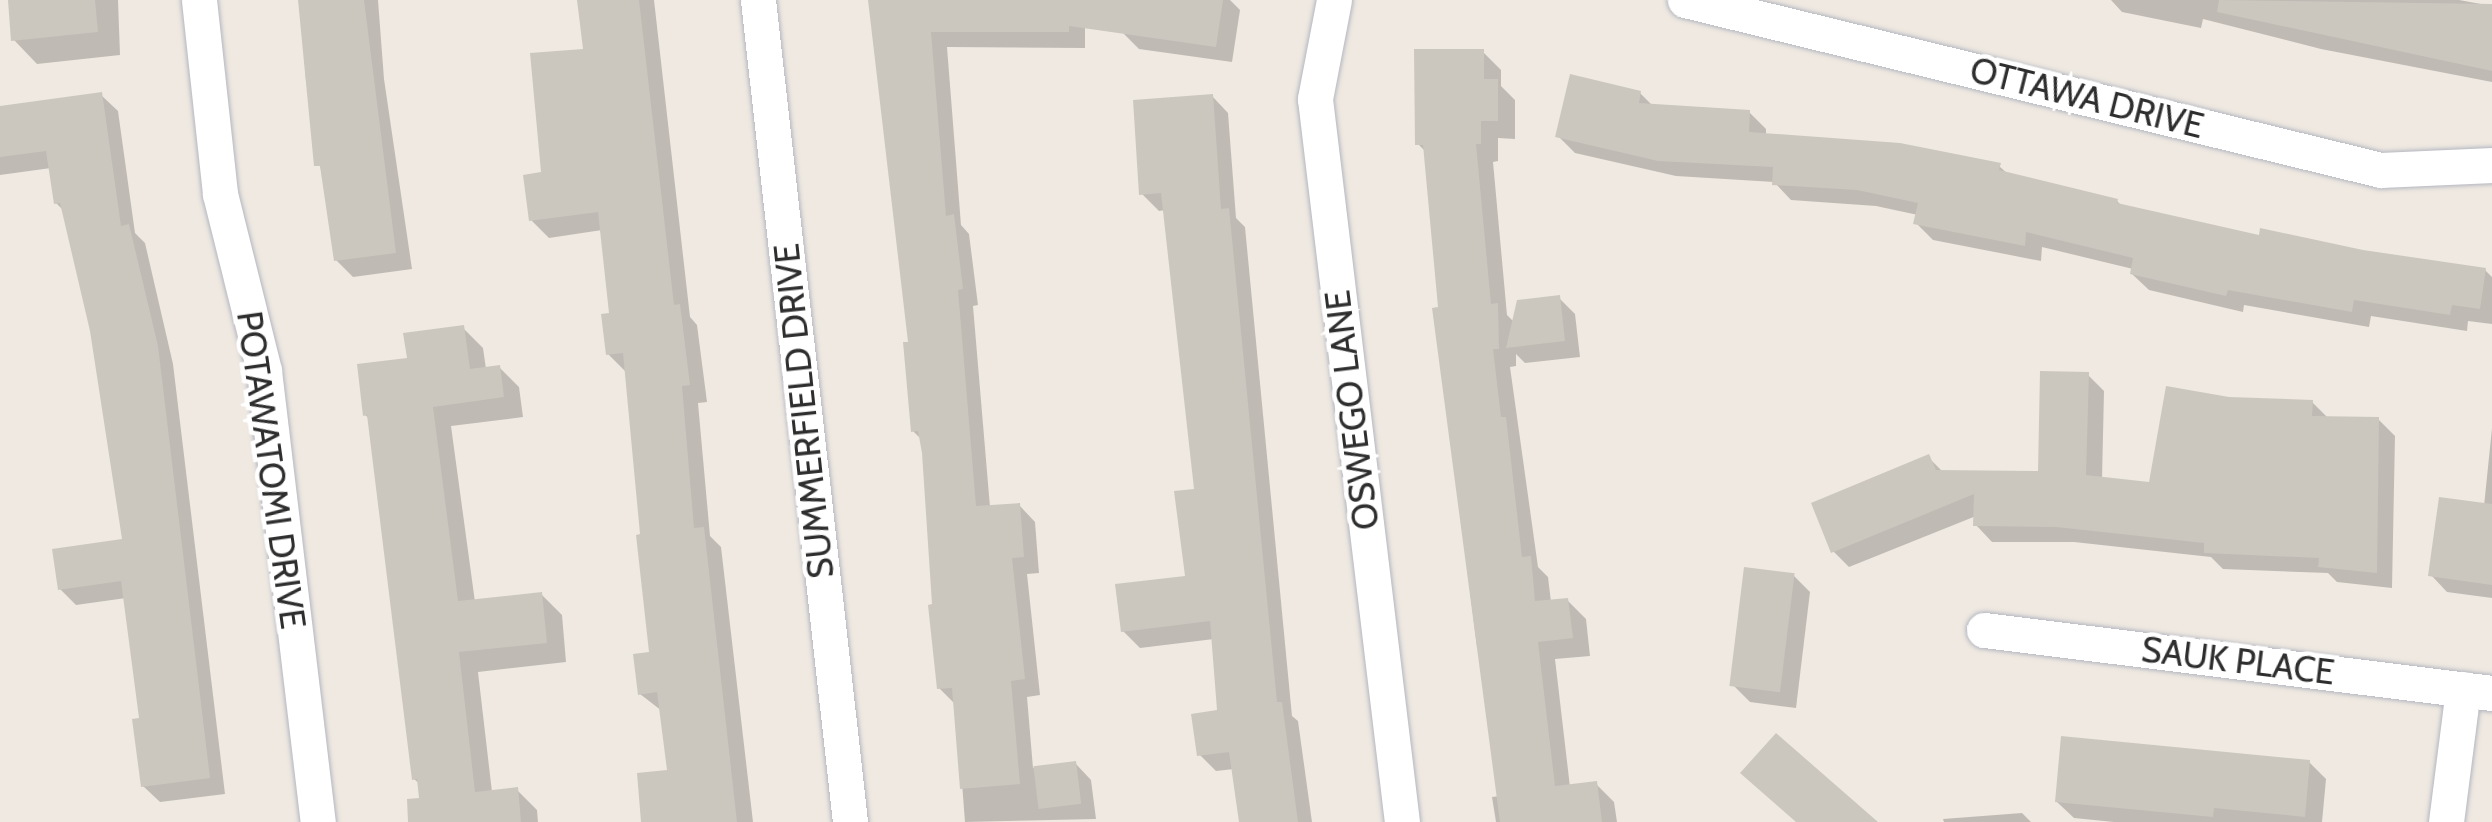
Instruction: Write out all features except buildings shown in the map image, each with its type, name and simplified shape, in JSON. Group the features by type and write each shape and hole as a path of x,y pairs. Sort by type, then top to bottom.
{"street":[{"name":"POTAWATOMI DRIVE","path":"199,0 220,194 264,371 318,822"},
{"name":"SUMMERFIELD DRIVE","path":"758,0 850,822"},
{"name":"OSWEGO LANE","path":"1334,0 1315,99 1402,822"},
{"name":"OTTAWA DRIVE","path":"1686,0 2382,170 2492,165"},
{"name":"SAUK PLACE","path":"1984,630 2478,691"},
{"path":"2446,822 2478,691"}]}
